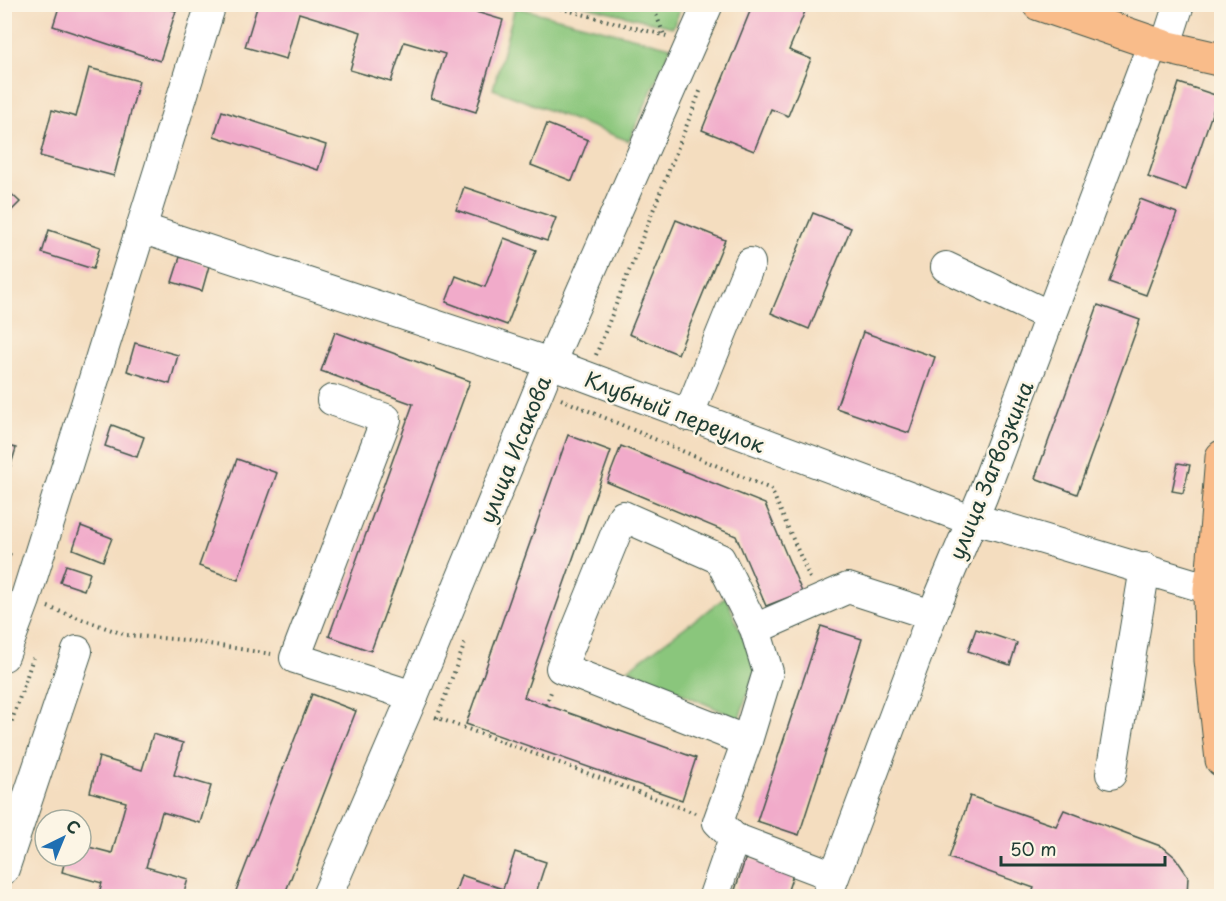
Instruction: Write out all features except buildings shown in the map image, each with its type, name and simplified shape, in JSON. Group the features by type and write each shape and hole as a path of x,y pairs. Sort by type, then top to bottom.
{"main road":[{"path":"1039,4 1159,45 1221,60"},
{"path":"1221,457 1211,660 1221,760"}],"street":[{"name":"улица Исакова","path":"327,897 411,702 678,39 708,4"},
{"name":"улица Загвозкина","path":"831,886 932,615 1159,45 1179,4"},
{"path":"4,656 27,594 141,228 204,6"},
{"name":"Клубный переулок","path":"141,228 549,363 918,502 1144,568 1215,568"},
{"path":"688,416 750,263"},
{"path":"946,267 1050,316"},
{"path":"332,400 386,418 295,658 411,702"},
{"path":"714,897 726,830 747,741 768,672 755,629 720,559 623,516 561,668 747,741"},
{"path":"1111,774 1144,568"},
{"path":"755,629 848,588 932,615"},
{"path":"7,851 77,651"},
{"path":"726,830 831,886"}],"path":[{"path":"543,4 678,39"},
{"path":"652,4 678,39"},
{"path":"27,594 50,609 126,635 184,639 295,658"},
{"path":"4,744 34,654"},
{"path":"411,702 726,830"}],"green space":[{"path":"581,5 682,5 673,27"},
{"path":"515,7 671,47 629,141 493,89"},
{"path":"726,597 756,669 739,719 628,669"}]}
